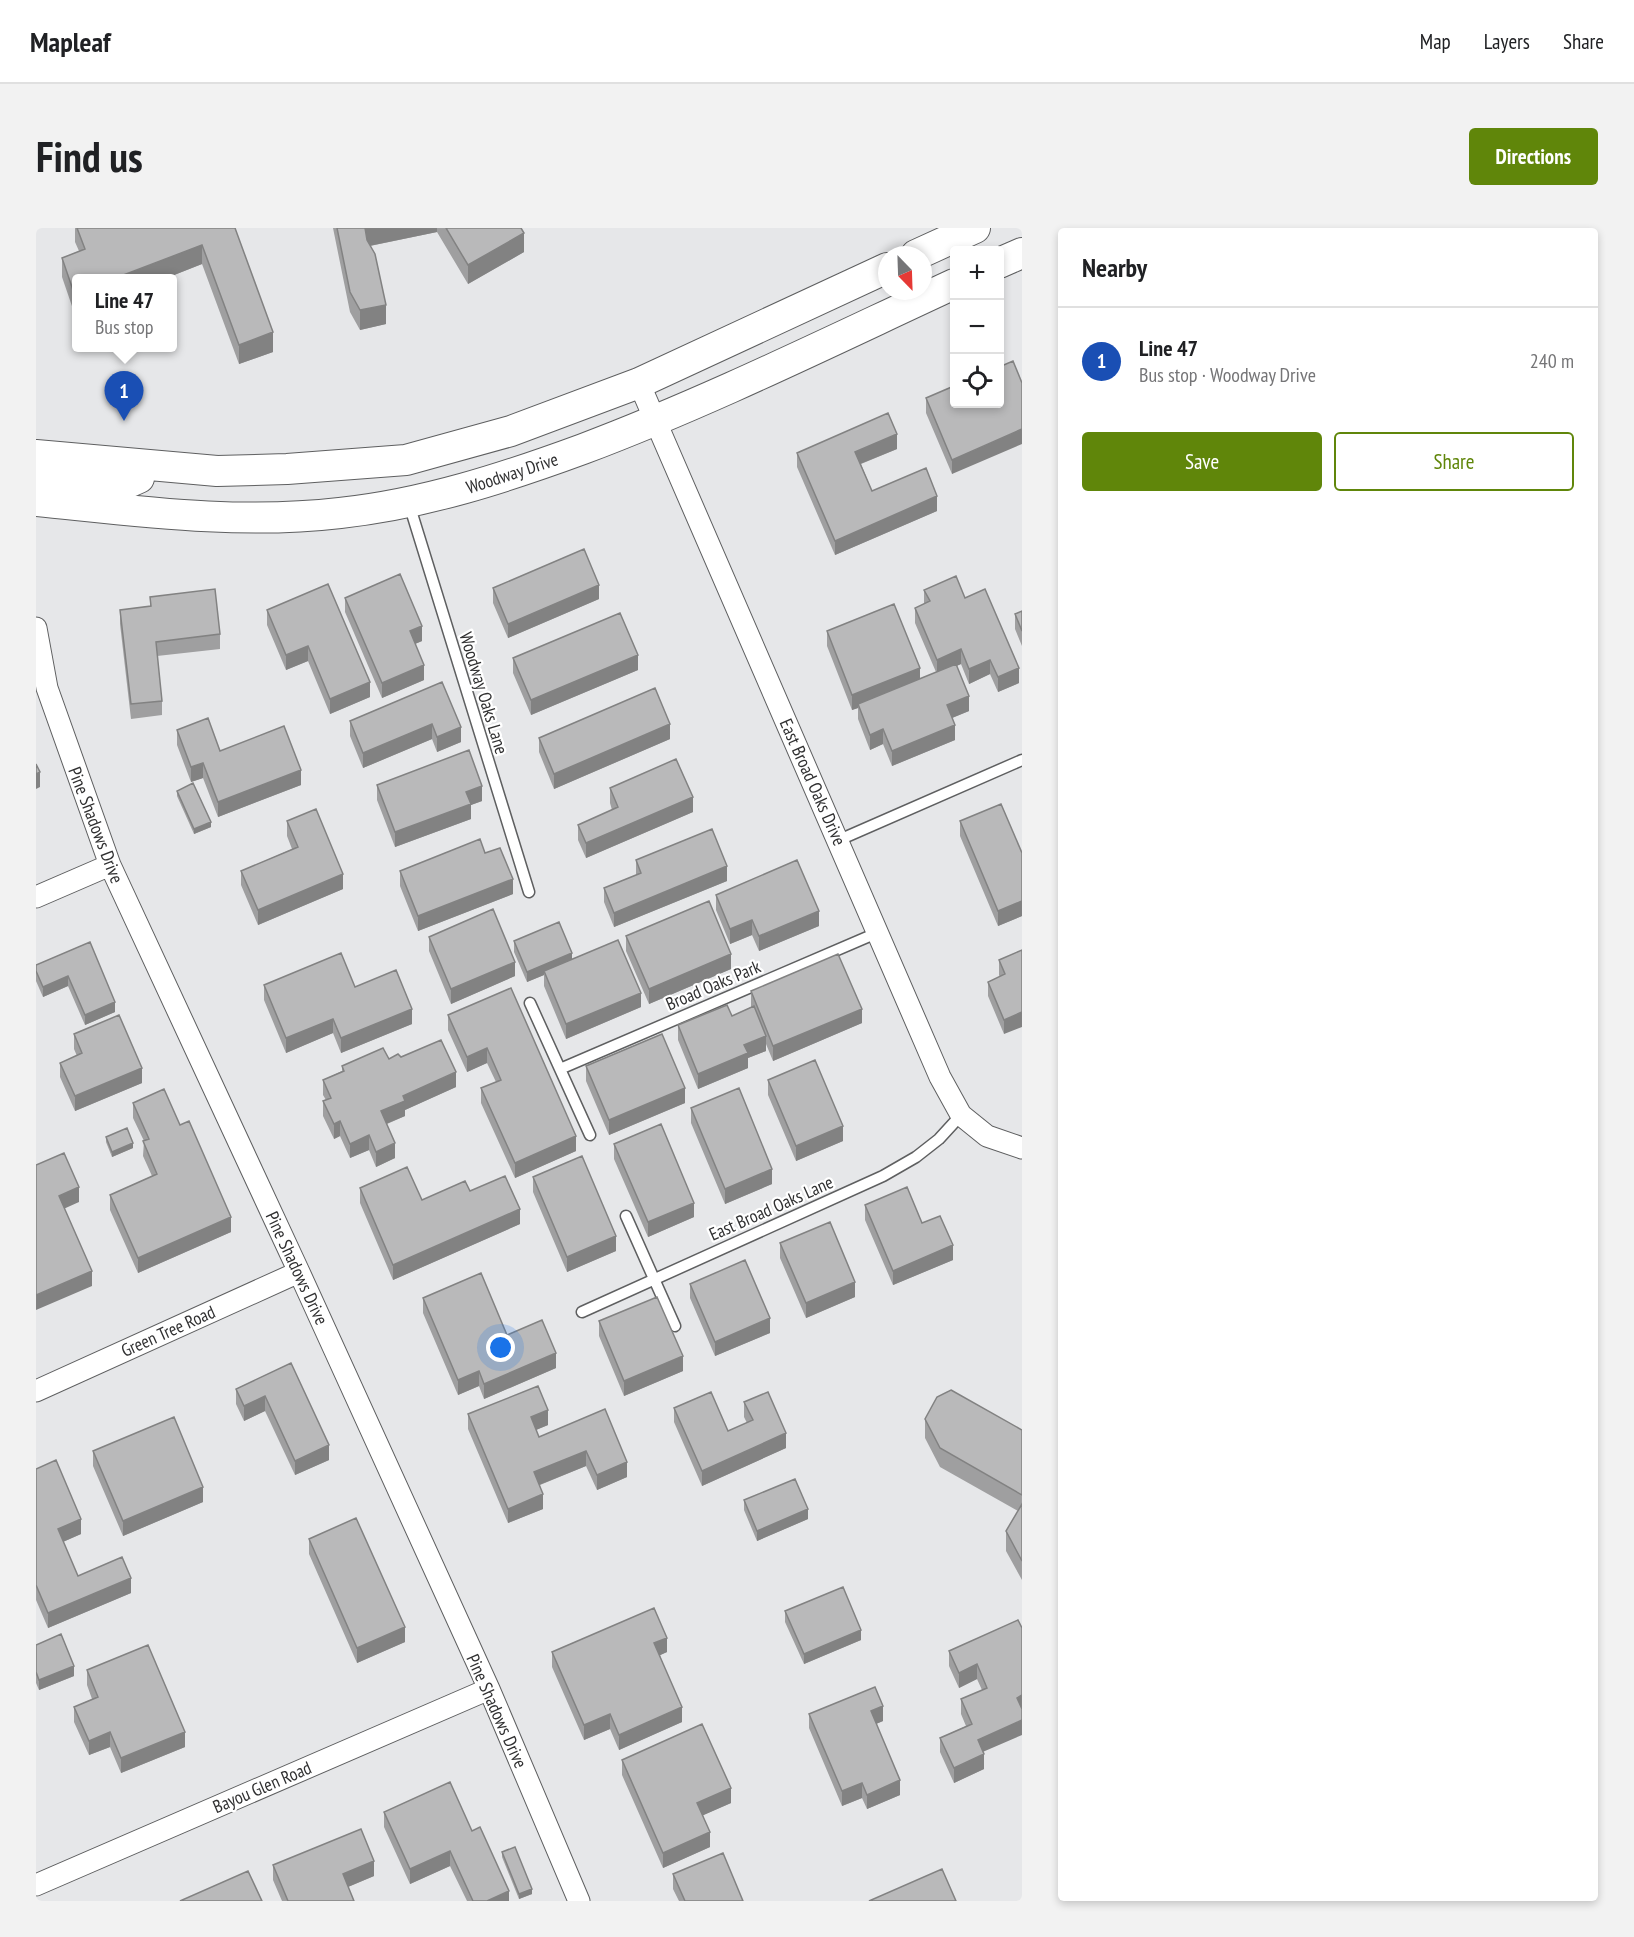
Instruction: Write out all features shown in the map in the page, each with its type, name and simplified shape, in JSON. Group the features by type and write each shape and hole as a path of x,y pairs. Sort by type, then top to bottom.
{"main road":[{"path":"932,248 975,228"},
{"path":"1004,261 1022,253"},
{"path":"36,455 217,471 287,469 406,460 511,431 639,383 878,272"},
{"name":"Woodway Drive","path":"36,501 177,515 265,519 340,513 409,504 515,474 656,422 950,286"},
{"path":"36,481 130,482 160,466"}],"street":[{"name":"East Broad Oaks Drive","path":"639,383 940,1077 961,1115 987,1136 1022,1148"},
{"name":"Pine Shadows Drive","path":"36,628 47,688 110,865 489,1689 579,1901"},
{"path":"36,897 110,865"},
{"name":"Green Tree Road","path":"36,1391 299,1272"},
{"name":"Bayou Glen Road","path":"36,1885 489,1689"}],"lane":[{"name":"Woodway Oaks Lane","path":"409,504 529,892"},
{"path":"839,840 1022,760"},
{"name":"Broad Oaks Park","path":"560,1069 879,932"},
{"path":"530,1003 590,1135"},
{"name":"East Broad Oaks Lane","path":"582,1312 883,1176 916,1157 939,1139 961,1115"},
{"path":"626,1216 675,1326"}],"building":[{"path":"77,228 235,228 273,332 239,345 202,245 126,274 72,274 72,287 62,258 85,249"},
{"path":"337,228 365,228 367,240 375,254 386,305 360,310 350,292"},
{"path":"446,228 521,228 524,233 468,265"},
{"path":"1013,361 1022,383 1022,429 952,460 926,398 950,388 950,408 1004,408 1004,365"},
{"path":"888,413 897,434 855,452 872,491 926,468 937,496 835,541 797,453"},
{"path":"584,549 599,585 508,624 493,588"},
{"path":"400,574 422,626 410,631 424,665 382,683 345,598"},
{"path":"956,576 965,598 985,589 1019,668 998,677 990,660 969,669 961,649 937,660 915,608 930,601 924,590"},
{"path":"328,584 370,682 330,699 308,646 286,655 267,610"},
{"path":"215,589 220,634 156,642 162,701 131,704 120,610 151,606 150,597"},
{"path":"894,604 920,668 852,695 827,631"},
{"path":"1022,611 1022,631 1015,614"},
{"path":"620,613 638,655 531,700 513,658"},
{"path":"956,664 969,696 947,705 955,725 892,751 883,729 870,735 858,704"},
{"path":"442,682 461,727 437,737 432,724 363,753 350,721"},
{"path":"655,688 670,724 554,774 539,738"},
{"path":"208,718 220,751 284,726 301,770 218,802 203,763 191,767 177,730"},
{"path":"469,750 482,786 466,792 471,804 395,832 377,785"},
{"path":"676,759 693,797 586,843 578,825 618,807 610,788"},
{"path":"193,783 211,822 194,829 177,791"},
{"path":"1001,804 1022,853 1022,901 998,911 960,821"},
{"path":"316,809 343,874 258,910 241,871 298,847 287,821"},
{"path":"712,829 727,866 614,913 604,888 641,873 636,860"},
{"path":"480,839 485,853 500,848 513,879 418,916 400,871"},
{"path":"797,860 819,911 759,936 752,920 730,929 716,895"},
{"path":"709,901 731,954 649,989 626,936"},
{"path":"493,909 515,962 451,989 429,937"},
{"path":"559,922 572,953 527,972 514,941"},
{"path":"618,940 641,993 566,1024 544,971"},
{"path":"90,942 115,1002 85,1015 68,976 43,987 36,971 36,965"},
{"path":"1022,950 1022,1012 1004,1020 988,982 1005,974 999,960"},
{"path":"341,953 355,987 396,970 412,1009 341,1038 333,1019 286,1038 264,985"},
{"path":"838,954 862,1009 773,1046 751,991"},
{"path":"511,988 576,1136 515,1163 481,1088 501,1080 487,1048 467,1057 448,1015"},
{"path":"727,1005 732,1016 754,1006 766,1036 744,1045 748,1053 698,1074 678,1025"},
{"path":"119,1015 142,1068 75,1096 60,1063 82,1053 74,1034"},
{"path":"662,1034 685,1088 609,1120 586,1066"},
{"path":"441,1040 456,1072 403,1096 405,1101 381,1111 395,1143 376,1152 369,1135 350,1144 340,1121 334,1124 323,1101 331,1098 323,1080 344,1071 342,1066 383,1048 389,1059 398,1054 401,1057"},
{"path":"815,1060 843,1126 796,1146 768,1080"},
{"path":"739,1088 772,1169 725,1189 691,1108"},
{"path":"164,1089 180,1125 189,1121 231,1217 138,1258 110,1195 157,1174 143,1141 149,1139 133,1103"},
{"path":"661,1124 694,1203 648,1222 614,1144"},
{"path":"127,1128 133,1143 112,1152 106,1137"},
{"path":"64,1153 79,1187 59,1196 92,1271 36,1295 36,1165"},
{"path":"582,1156 616,1236 567,1257 533,1177"},
{"path":"407,1167 422,1200 465,1181 470,1191 505,1176 520,1209 393,1265 360,1188"},
{"path":"907,1187 922,1223 940,1216 953,1245 893,1271 865,1205"},
{"path":"830,1222 855,1282 806,1303 780,1243"},
{"path":"745,1260 770,1318 715,1342 690,1284"},
{"path":"481,1273 507,1335 542,1320 556,1353 484,1384 479,1371 458,1380 423,1298"},
{"path":"657,1297 683,1356 624,1381 599,1321"},
{"path":"291,1363 329,1445 295,1461 265,1396 244,1406 236,1389"},
{"path":"538,1386 548,1410 531,1417 539,1437 605,1409 627,1462 597,1475 586,1451 534,1472 543,1494 508,1509 468,1414"},
{"path":"951,1390 1022,1430 1022,1495 940,1448 925,1419 937,1397"},
{"path":"711,1392 728,1431 753,1420 744,1402 768,1392 786,1433 702,1471 674,1408"},
{"path":"174,1417 203,1487 123,1521 93,1451"},
{"path":"56,1460 81,1519 58,1529 78,1576 122,1557 131,1578 48,1613 36,1585 36,1469"},
{"path":"795,1479 808,1509 757,1531 744,1500"},
{"path":"1022,1504 1022,1561 1006,1531"},
{"path":"356,1518 405,1627 357,1648 309,1539"},
{"path":"843,1587 861,1630 804,1654 785,1611"},
{"path":"654,1608 667,1638 654,1643 682,1707 619,1735 610,1714 584,1725 552,1652"},
{"path":"1018,1620 1022,1628 1022,1695 1017,1698 1022,1709 1022,1720 978,1740 984,1754 954,1768 940,1738 972,1724 961,1699 987,1688 977,1664 959,1673 949,1651"},
{"path":"61,1634 74,1666 39,1680 36,1672 36,1645"},
{"path":"148,1645 185,1732 121,1758 110,1732 89,1741 74,1707 98,1697 87,1670"},
{"path":"875,1687 883,1706 871,1711 900,1780 867,1795 862,1783 842,1791 809,1714"},
{"path":"702,1724 731,1788 697,1803 710,1832 663,1853 622,1760"},
{"path":"450,1782 472,1831 480,1827 509,1891 487,1901 473,1901 450,1851 410,1869 384,1812"},
{"path":"361,1829 374,1861 343,1874 354,1901 288,1901 273,1865"},
{"path":"515,1847 532,1889 519,1894 502,1852"},
{"path":"723,1853 743,1901 685,1901 673,1874"},
{"path":"942,1869 956,1901 869,1901"},
{"path":"248,1871 262,1901 180,1901"}],"place":[{"name":"Line 47","path":"124,421"}]}
